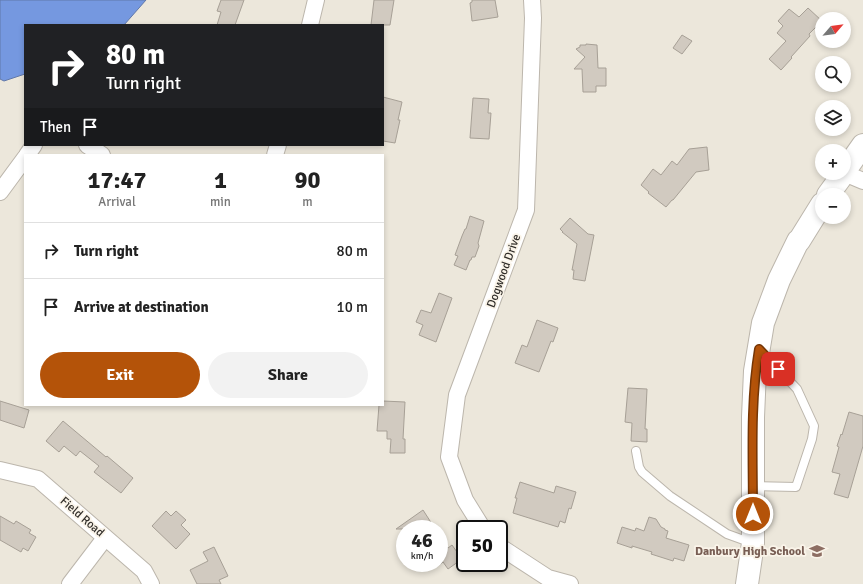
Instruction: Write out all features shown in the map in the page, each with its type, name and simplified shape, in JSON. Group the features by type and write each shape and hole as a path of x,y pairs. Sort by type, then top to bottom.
{"main road":[{"path":"851,163 863,145"},
{"path":"747,584 753,543 753,417 755,371 763,323 778,280 798,241 815,215"}],"street":[{"path":"310,24 316,0"},
{"name":"Dogwood Drive","path":"478,520 465,500 450,457 457,395 526,210 533,18 532,0"},
{"path":"88,146 100,154"},
{"path":"0,192 24,159"},
{"path":"851,176 863,181"},
{"name":"Field Road","path":"0,470 38,479 144,571 151,584"},
{"path":"70,584 105,538"},
{"path":"508,552 548,578 570,584"}],"lane":[{"path":"753,485 796,487 812,439 814,426 797,389 759,349"},
{"path":"636,451 639,467 642,472 670,496 727,534 753,543"}],"water":[{"path":"0,0 146,0 125,24 24,24 24,74 4,81 0,79"}],"building":[{"path":"221,0 244,0 235,24 217,24 221,12 217,11"},
{"path":"374,0 394,0 390,25 371,24"},
{"path":"472,0 495,0 498,17 472,21 470,3"},
{"path":"808,8 815,14 815,28 781,70 769,59 786,41 777,33 783,26 778,21 789,9 799,17"},
{"path":"682,35 692,41 682,54 673,48"},
{"path":"580,45 597,45 598,68 606,68 606,86 596,86 596,92 583,92 582,69 574,69 585,57 576,49 580,47"},
{"path":"384,97 402,102 395,143 384,141"},
{"path":"473,98 489,99 488,113 491,113 489,139 470,138"},
{"path":"707,147 709,170 696,172 666,207 648,193 649,192 641,185 653,169 661,175 672,161 677,165 689,149"},
{"path":"470,216 484,221 478,243 479,246 475,257 472,257 466,270 454,265 458,256 455,255"},
{"path":"570,218 588,234 594,235 585,281 573,279 574,270 572,270 577,244 560,229"},
{"path":"439,293 452,298 436,342 419,335 423,325 416,322 421,310 431,313"},
{"path":"537,320 558,328 553,342 551,341 539,372 515,363 522,345 527,347"},
{"path":"628,388 647,389 645,429 647,429 647,442 631,441 632,423 625,422"},
{"path":"0,401 29,410 24,428 0,420"},
{"path":"384,401 405,402 403,439 405,439 405,453 390,453 391,439 387,439 387,431 377,431 379,406 384,406"},
{"path":"849,412 863,416 863,446 848,498 834,494 840,474 832,472 839,447 837,446"},
{"path":"63,421 133,478 121,493 94,472 99,466 80,451 76,456 64,446 59,452 46,441"},
{"path":"520,482 554,493 556,486 576,492 571,509 569,508 565,523 560,521 558,527 513,513 517,498 515,498"},
{"path":"423,510 429,520 409,520"},
{"path":"166,511 171,516 176,511 186,520 181,525 190,534 176,549 152,526"},
{"path":"0,516 14,524 16,521 31,530 29,533 36,537 28,551 23,548 21,552 0,540"},
{"path":"649,517 656,519 661,527 668,531 666,538 689,545 684,561 674,558 673,561 651,554 652,552 617,543 622,527 635,531 636,528 644,531"},
{"path":"452,545 456,551 456,563 448,569 448,548"},
{"path":"214,547 228,576 219,580 221,584 197,584 190,570 208,561 203,552"}],"place":[{"name":"Danbury High School","path":"817,551"}],"route":[{"path":"753,514 753,417 755,371 759,349 778,369"}]}
